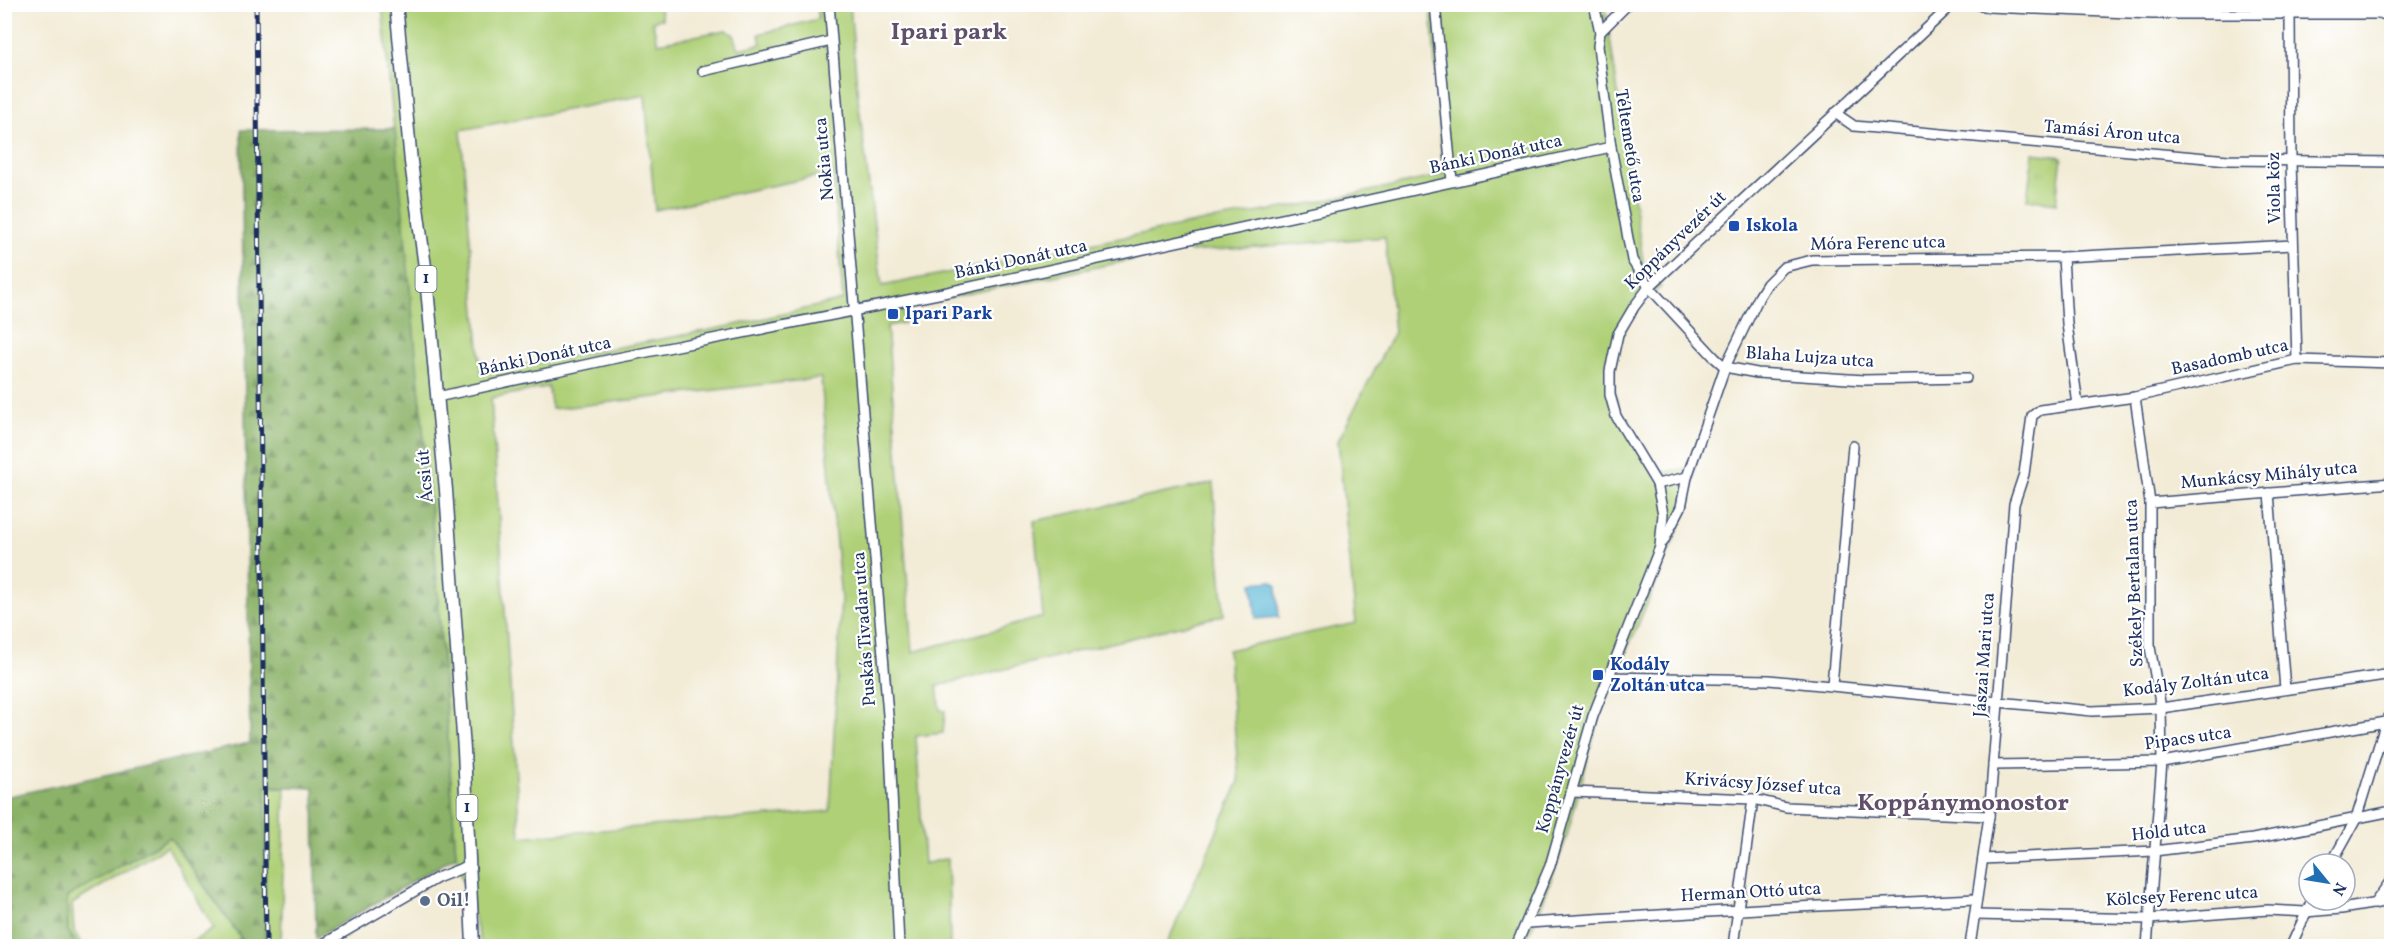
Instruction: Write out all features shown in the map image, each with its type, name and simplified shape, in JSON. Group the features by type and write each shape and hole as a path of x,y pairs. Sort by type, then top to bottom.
{"main road":[{"name":"Ácsi út","path":"396,4 446,490 473,946"}],"street":[{"name":"Nokia utca","path":"829,4 854,310"},
{"path":"1435,4 1452,181"},
{"name":"Téltemető utca","path":"1594,4 1600,32 1598,46 1611,147 1629,249 1649,287"},
{"path":"1600,32 1628,4"},
{"name":"Koppányvezér út","path":"1516,946 1528,923 1550,866 1593,716 1660,547 1663,514 1657,484 1616,416 1610,395 1610,371 1618,334 1649,287 1953,4"},
{"path":"1976,4 1988,7 2152,15 2290,15 2386,11"},
{"name":"Viola köz","path":"2290,15 2291,162 2297,360"},
{"path":"703,71 831,41"},
{"name":"Tamási Áron utca","path":"1835,113 1854,126 2228,160 2391,162"},
{"name":"Bánki Donát utca","path":"437,397 1046,271 1611,147"},
{"name":"Móra Ferenc utca","path":"1660,547 1678,515 1687,477 1725,367 1767,284 1776,273 1794,263 1812,260 2063,257 2293,245"},
{"path":"2063,257 2067,324 2078,405"},
{"name":"Blaha Lujza utca","path":"1649,287 1725,367 1757,373 1864,380 1966,378"},
{"name":"Puskás Tivadar utca","path":"854,310 888,721 899,946"},
{"name":"Basadomb utca","path":"2078,405 2135,397 2297,360 2391,363"},
{"name":"Székely Bertalan utca","path":"2135,397 2150,503 2150,647 2162,708 2162,762 2147,946"},
{"name":"Jászai Mari utca","path":"1970,946 1989,816 2014,504 2025,474 2032,416 2040,410 2078,405"},
{"path":"1832,685 1853,446"},
{"path":"1657,484 1687,477"},
{"name":"Munkácsy Mihály utca","path":"2150,503 2391,483"},
{"path":"2269,494 2285,689"},
{"name":"Kodály Zoltán utca","path":"1608,677 1768,680 2092,711 2162,708 2391,674"},
{"path":"2338,852 2356,819 2391,711"},
{"name":"Pipacs utca","path":"1993,765 2162,762 2386,722"},
{"name":"Krivácsy József utca","path":"1572,792 1753,799 1786,807 1989,816"},
{"path":"1732,946 1753,799"},
{"name":"Hold utca","path":"1983,858 2154,851 2253,839 2391,811"},
{"path":"320,946 437,878 470,865"},
{"path":"2374,904 2391,879"},
{"name":"Herman Ottó utca","path":"1528,923 1976,899"},
{"name":"Kölcsey Ferenc utca","path":"2357,906 2390,901"},
{"name":"Kölcsey Ferenc utca","path":"1975,915 2149,920 2268,909 2297,911"},
{"path":"2291,946 2305,912"}],"green space":[{"path":"382,5 659,5 662,19 652,21 658,43 726,30 734,35 739,49 761,44 759,34 818,19 817,5 850,5 858,99 882,286 1200,222 1314,203 1443,175 1431,5 1605,5 1644,268 1661,287 1638,309 1622,335 1615,362 1614,389 1621,414 1658,473 1695,467 1690,501 1635,632 1605,694 1566,839 1539,912 1523,946 1166,946 1239,781 1228,650 1356,623 1338,441 1394,332 1385,237 1190,252 1189,248 903,307 904,323 887,326 913,652 1043,617 1034,521 1213,483 1224,615 937,686 940,710 945,711 943,733 916,736 924,864 948,858 950,946 482,946 456,856 435,556","holes":["645,95 655,210 833,173 843,300 731,326 481,373 461,130","821,378 841,599 830,811 520,837 491,398 548,387 552,409"]},
{"path":"395,129 435,556 456,856 316,938 314,788 266,786 265,946 231,946 241,938 170,837 67,897 68,931 78,946 5,946 5,797 250,743 241,130"},
{"path":"2033,153 2062,157 2056,203 2027,199"},
{"path":"265,786 285,788 281,946 265,946"},
{"path":"170,837 241,938 231,946 185,946 214,929 167,846 72,904 74,932 83,946 78,946 68,931 67,897"}],"water":[{"path":"1272,581 1277,586 1279,617 1256,619 1252,583"}],"railway":[{"path":"256,4 266,946"}],"place":[{"name":"Iskola","path":"1734,226"},
{"name":"Ipari Park","path":"893,314"},
{"name":"Kodály Zoltán utca","path":"1598,675"},
{"name":"Oil!","path":"425,901"}],"district":[{"name":"Ipari park","path":"949,33"},
{"name":"Koppánymonostor","path":"1963,804"}]}
